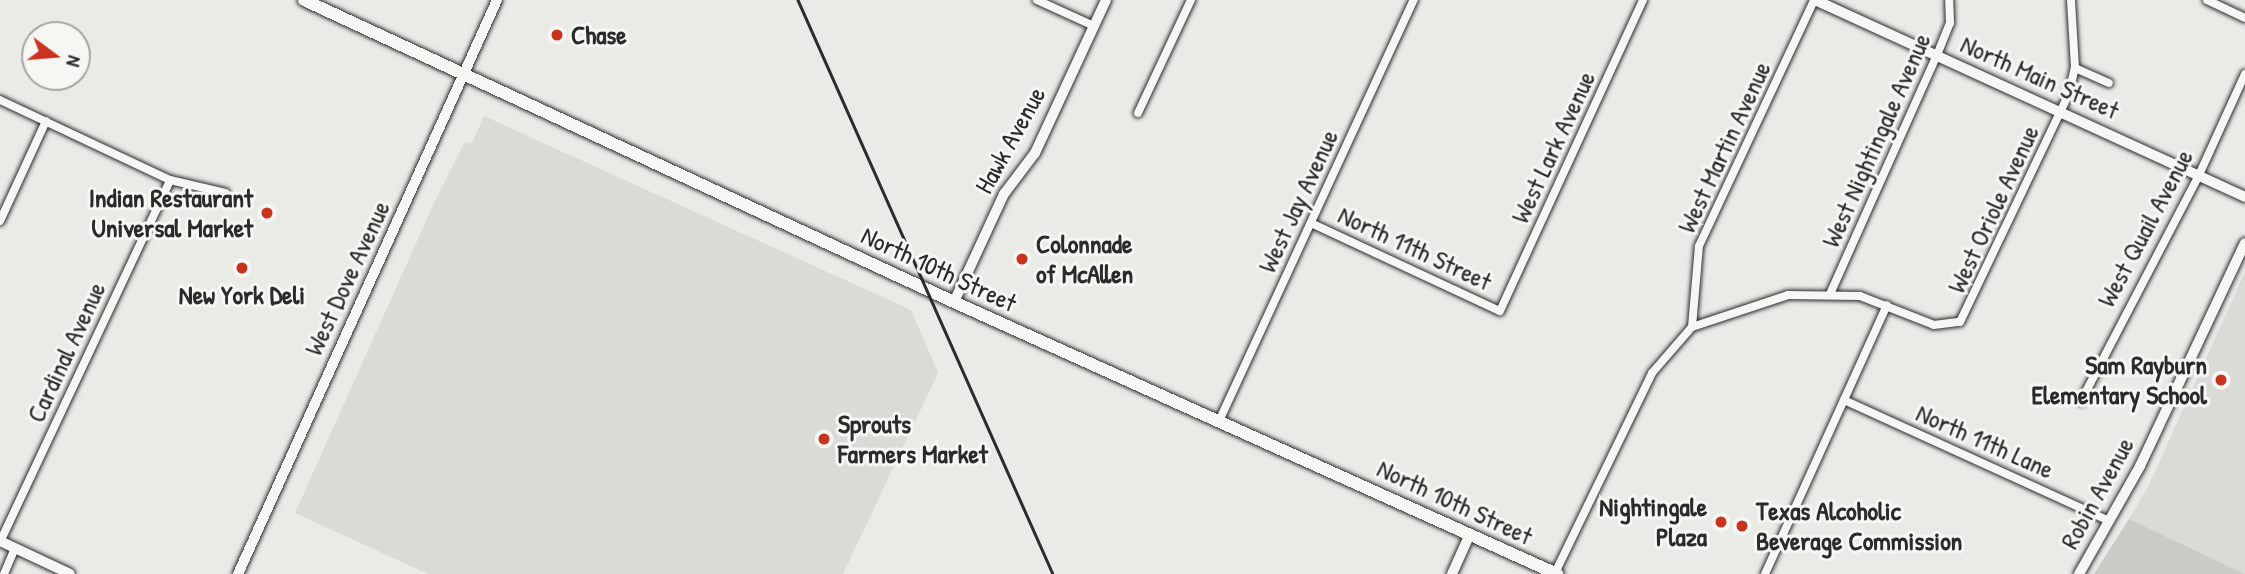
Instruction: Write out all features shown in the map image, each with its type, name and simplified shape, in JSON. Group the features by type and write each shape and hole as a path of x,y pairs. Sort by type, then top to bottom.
{"main road":[{"name":"North 10th Street","path":"304,0 464,72 954,302 1220,419 1556,574"}],"street":[{"name":"West Dove Avenue","path":"238,574 497,0"},
{"path":"1037,0 1094,26"},
{"name":"Hawk Avenue","path":"954,302 1004,194 1035,153 1106,0"},
{"path":"1138,113 1191,0"},
{"name":"West Jay Avenue","path":"1220,419 1415,0"},
{"name":"West Lark Avenue","path":"1500,311 1643,0"},
{"name":"North Main Street","path":"1815,0 2245,197"},
{"name":"West Martin Avenue","path":"1692,327 1699,246 1815,0"},
{"name":"West Nightingale Avenue","path":"1830,294 1950,23 1949,0"},
{"name":"West Oriole Avenue","path":"1887,305 1934,325 1960,322 1968,314 2061,112 2075,68 2071,0"},
{"path":"2207,0 2245,18"},
{"path":"2075,68 2109,83"},
{"name":"West Quail Avenue","path":"2081,401 2199,175 2245,74"},
{"path":"0,100 170,180 226,193"},
{"path":"0,221 46,121"},
{"name":"Cardinal Avenue","path":"0,542 170,180"},
{"name":"North 11th Street","path":"1311,223 1500,311"},
{"name":"Robin Avenue","path":"2079,574 2140,466 2245,243"},
{"path":"1556,574 1652,373 1692,327 1788,295 1860,296 1887,305 1765,574"},
{"name":"North 11th Lane","path":"1844,400 2109,521"},
{"path":"1452,574 1470,534"},
{"path":"0,542 70,574"},
{"path":"4,574 15,548"}],"shaded area":[{"path":"484,116 911,310 938,373 843,574 428,574 295,513 435,201 465,142 472,143"},
{"name":"Sam Rayburn Elementary School","path":"2245,272 2245,574 2129,519 2148,487"},
{"path":"2129,519 2245,574 2094,574"}],"railway":[{"path":"798,0 1053,574"}],"place":[{"name":"Chase","path":"557,35"},
{"name":"Indian Restaurant Universal Market","path":"267,213"},
{"name":"Colonnade of McAllen","path":"1022,259"},
{"name":"New York Deli","path":"242,268"},
{"name":"Sam Rayburn Elementary School","path":"2221,380"},
{"name":"Sprouts Farmers Market","path":"824,439"},
{"name":"Nightingale Plaza","path":"1721,522"},
{"name":"Texas Alcoholic Beverage Commission","path":"1742,526"}]}
